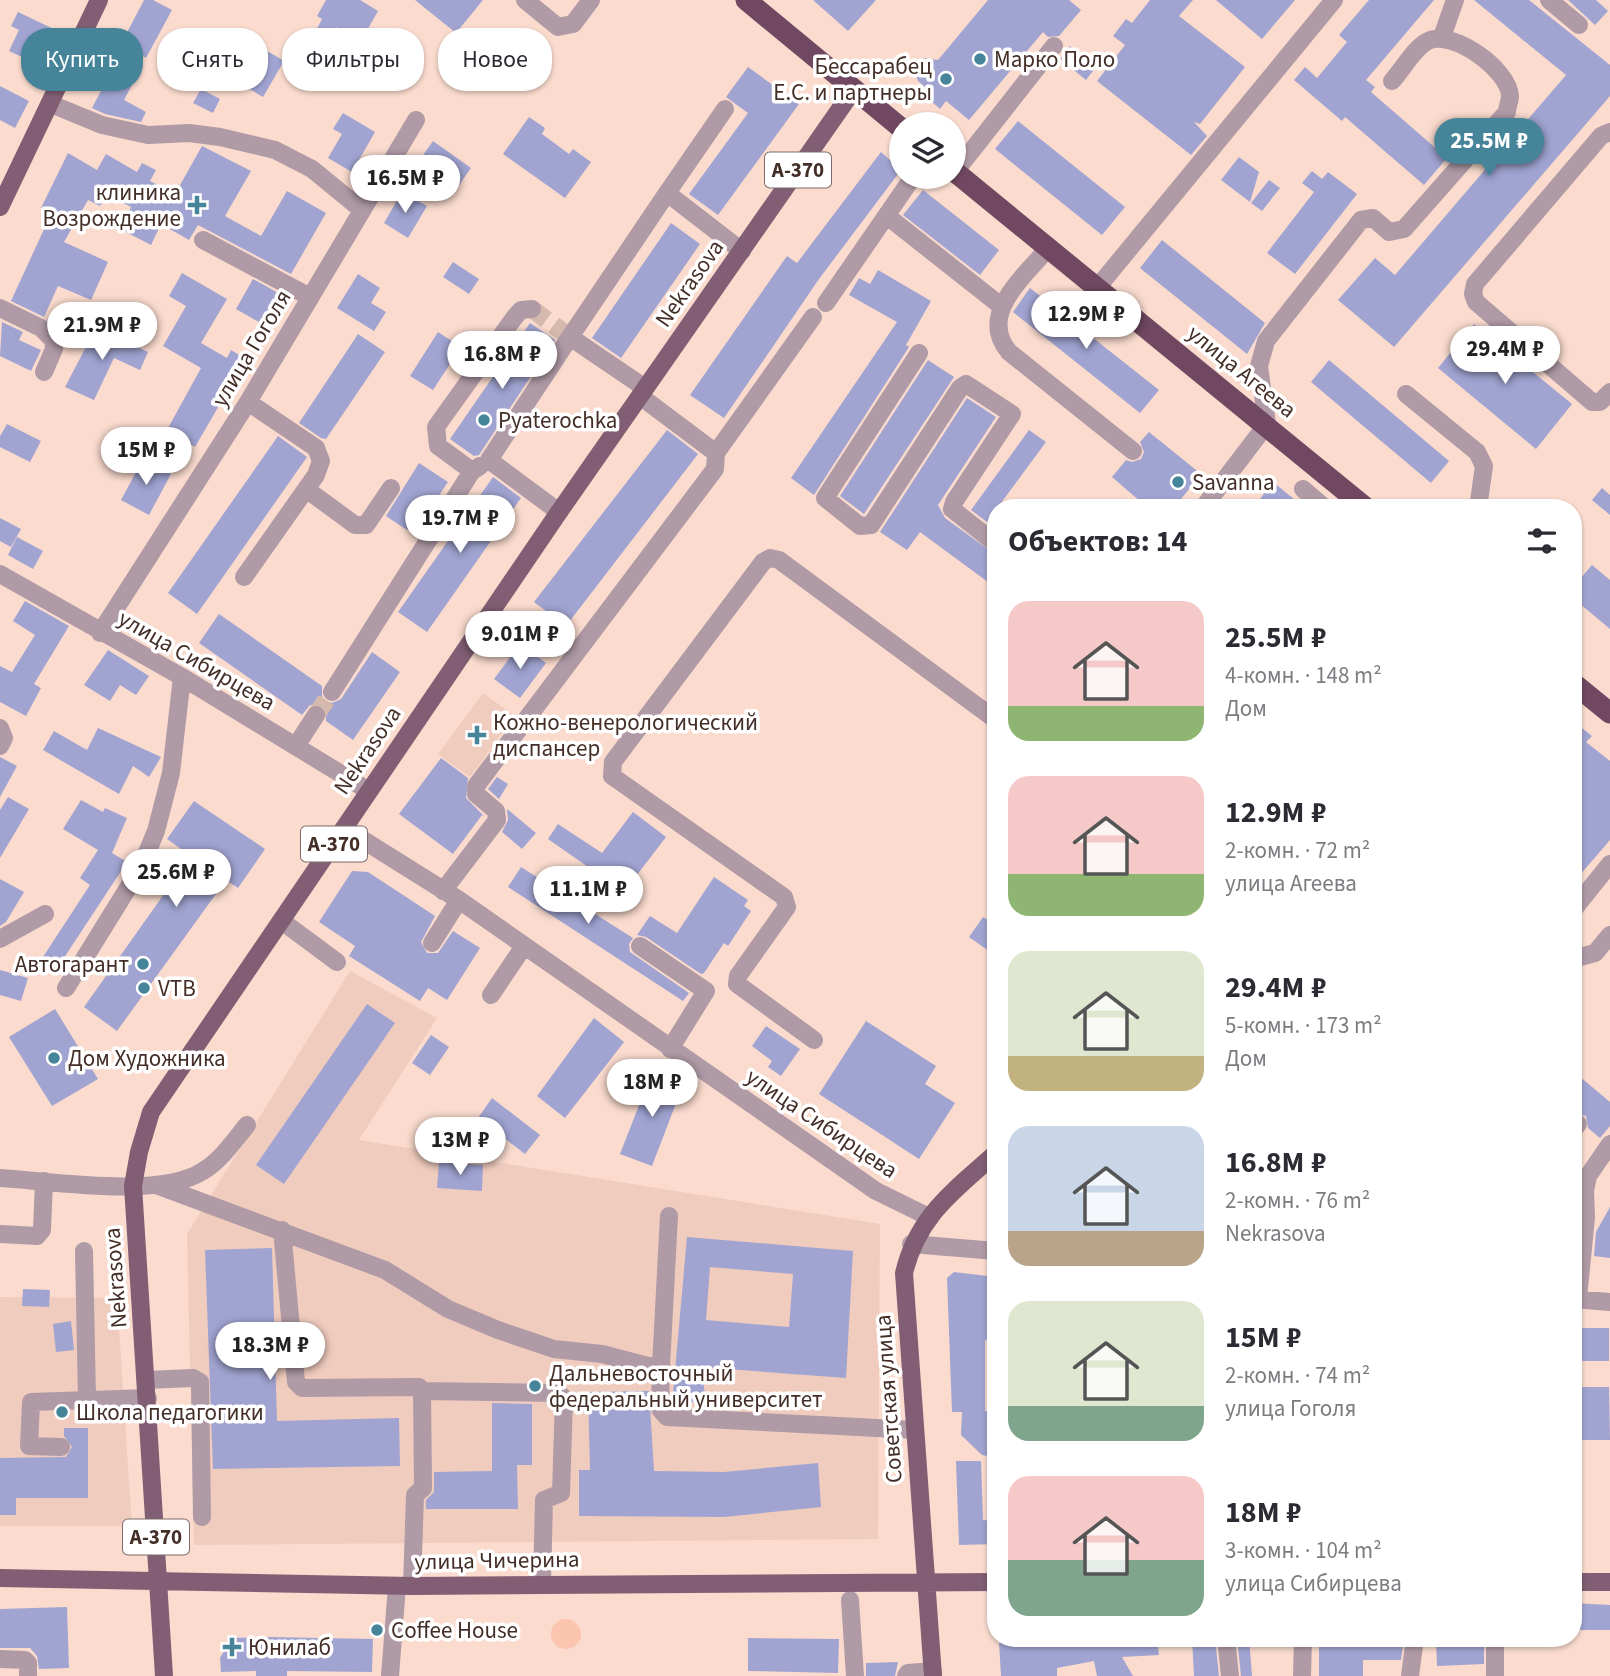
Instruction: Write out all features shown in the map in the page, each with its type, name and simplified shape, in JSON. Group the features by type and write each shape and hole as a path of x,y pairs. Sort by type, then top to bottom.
{"highway":[{"path":"746,0 889,118"},
{"name":"улица Агеева","path":"966,181 1267,424 1355,499"},
{"path":"1582,690 1610,713"}],"main road":[{"path":"0,207 99,0"},
{"name":"Nekrasova","path":"164,1676 133,1186 139,1152 151,1112 283,922 559,512 854,89"},
{"name":"Советская улица","path":"933,1673 904,1273 911,1244 929,1217 987,1162"},
{"name":"улица Чичерина","path":"0,1578 404,1586 987,1581"},
{"path":"1582,1582 1610,1582"}],"street":[{"path":"525,0 558,27 573,24 592,0"},
{"path":"1097,288 1334,0"},
{"path":"1442,37 1455,0"},
{"path":"1549,0 1579,25"},
{"path":"1210,499 1267,424 1259,366 1266,341 1361,220 1373,218 1389,232 1396,233 1404,229 1507,112 1510,95 1503,78 1464,43 1442,37 1426,41 1392,81"},
{"path":"966,157 1054,46"},
{"path":"51,104 114,128 148,135 189,133 275,150 312,169 362,210"},
{"path":"331,692 472,471 489,460 724,109"},
{"name":"улица Гоголя","path":"100,633 248,402 416,120"},
{"path":"1610,132 1601,135 1475,284 1473,294 1476,302 1592,402 1600,402 1610,392"},
{"path":"826,303 905,189"},
{"path":"667,193 742,251"},
{"path":"887,216 1001,306"},
{"path":"203,240 310,297"},
{"path":"1049,247 1001,306 998,334 1009,352 1133,451"},
{"path":"0,308 41,328 53,340 54,349 44,372"},
{"path":"472,471 438,446 436,427 514,318 521,310 532,310"},
{"path":"432,943 451,896 497,820 496,811 475,794 476,786 715,469 716,453 813,317"},
{"path":"570,337 643,392 716,453"},
{"path":"919,353 825,498 860,526 871,525 960,388 966,384 1012,414 952,509 987,537"},
{"path":"1406,394 1477,452 1484,466 1479,499"},
{"path":"244,577 306,489 321,461 316,448 248,402"},
{"path":"489,460 559,512"},
{"path":"306,489 355,525 366,526 391,488"},
{"path":"1303,489 1315,499"},
{"path":"814,1040 737,984 738,976 787,907 784,897 612,776 613,762 763,562 770,558 779,560 987,713"},
{"name":"улица Сибирцева","path":"0,575 182,677 369,791"},
{"path":"66,988 150,848 172,773 182,677"},
{"path":"296,746 316,715"},
{"path":"0,728 4,738 0,746"},
{"name":"улица Сибирцева","path":"344,828 451,896 876,1191 929,1217"},
{"path":"1582,899 1610,864"},
{"path":"0,939 45,914"},
{"path":"283,922 337,962"},
{"path":"1582,956 1595,953 1610,935"},
{"path":"491,995 524,946"},
{"path":"640,946 706,991 670,1049"},
{"path":"0,1178 159,1186 201,1172 219,1158 247,1125"},
{"path":"1582,1195 1588,1176 1610,1143"},
{"path":"0,1234 37,1236 42,1230 44,1181"},
{"path":"159,1186 385,1270 448,1309 498,1330 554,1349 602,1354 648,1366 660,1366"},
{"path":"668,1216 660,1366 660,1409 667,1417 915,1430"},
{"path":"282,1230 296,1382 302,1388 419,1387 422,1391 559,1393 564,1399 561,1493 544,1500 542,1583"},
{"path":"911,1244 987,1250"},
{"path":"84,1251 87,1400"},
{"path":"1582,1300 1610,1302"},
{"path":"146,1380 193,1378 200,1382 202,1517"},
{"path":"390,1676 415,1495 423,1488 422,1391"},
{"path":"61,1447 29,1446 28,1406 36,1401 148,1398"},
{"path":"850,1600 855,1676"},
{"path":"1227,1647 1230,1676"},
{"path":"1302,1676 1303,1647"},
{"path":"1410,1676 1414,1647"},
{"path":"1495,1647 1495,1676"},
{"path":"0,1660 25,1660 28,1663 28,1676"},
{"path":"906,1676 908,1673 933,1673"}],"shaded area":[{"name":"Кожно-венерологический диспансер","path":"483,693 515,716 470,777 438,754"},
{"name":"Дальневосточный федеральный университет","path":"350,971 437,1018 359,1140 880,1224 878,1539 194,1545 187,1234"},
{"name":"Школа педагогики","path":"0,1297 117,1298 132,1526 0,1526"},
{"path":"566,1619 577,1623 581,1634 577,1645 566,1649 555,1645 551,1634 555,1623"}],"building":[{"path":"144,0 153,0 172,10 162,28 157,28 157,38 146,58 143,56 143,28 129,28"},
{"path":"326,0 360,0 378,11 368,28 317,28 322,19 317,16"},
{"path":"415,0 483,0 460,28 450,28"},
{"path":"813,0 876,0 848,31"},
{"name":"Марко Поло","path":"988,0 1069,0 1081,10 1059,36 1048,37 1043,32 969,120 966,112 959,112 946,101 940,109 923,94 927,89 918,81 914,70 923,58 938,60"},
{"path":"1150,0 1193,0 1179,16 1245,67 1200,124 1194,122 1207,136 1191,155 1097,81 1125,45 1113,36 1126,19 1132,23"},
{"path":"1216,0 1295,0 1262,39"},
{"path":"1369,0 1434,0 1366,80 1375,87 1371,92 1447,158 1424,185 1345,117 1342,121 1294,80 1305,67 1317,78 1347,42 1339,35"},
{"path":"1474,0 1529,0 1610,65 1610,96 1394,347 1338,300 1375,258 1395,275 1566,75"},
{"path":"1568,0 1596,0 1608,11 1595,25"},
{"path":"18,12 52,28 21,28 21,57 9,51 19,30 11,26"},
{"path":"1070,46 1096,67 1086,80 1060,59"},
{"path":"268,52 282,60 268,88"},
{"path":"748,67 799,104 718,215 689,194 748,113 726,97"},
{"path":"0,86 29,101 15,128 0,120"},
{"path":"101,91 129,91 124,100 146,112 141,122 105,114 92,108"},
{"path":"200,91 220,99 213,113 193,103"},
{"path":"253,91 266,91 263,97"},
{"path":"343,113 375,132 352,172 328,158 342,134 333,129"},
{"path":"529,117 545,128 542,134 569,154 573,149 591,162 565,198 503,154"},
{"path":"1018,121 1125,207 1102,235 995,149"},
{"path":"433,141 471,168 457,188 419,161"},
{"path":"202,146 251,171 225,216 261,236 287,191 326,213 291,274 198,225 189,240 161,224 151,245 120,229 131,207 107,194 100,206 88,200 64,242 108,262 91,300 58,286 44,317 11,301 51,214 41,208 68,153 97,170 106,154 137,172 142,163 156,170 150,181 175,194"},
{"path":"881,152 889,159 889,186 819,279 724,418 690,395 787,256 797,263"},
{"path":"1239,157 1259,172 1250,202 1221,180"},
{"path":"1312,171 1322,179 1328,172 1357,194 1295,274 1267,253 1314,192 1302,183"},
{"path":"1269,180 1280,188 1262,211 1251,203"},
{"path":"923,190 999,250 980,275 903,215"},
{"path":"402,192 427,206 408,238 384,223"},
{"path":"671,223 700,244 621,358 592,338"},
{"path":"1162,240 1265,323 1247,354 1140,268"},
{"path":"453,262 479,279 469,294 443,277"},
{"path":"878,270 931,301 906,345 909,347 814,495 791,478 897,322 849,295 859,278 870,284"},
{"path":"182,273 227,299 201,343 227,358 231,350 246,359 195,447 167,430 201,368 163,346 186,306 169,296"},
{"path":"358,274 380,288 371,303 386,312 374,331 337,308"},
{"path":"253,279 280,294 277,299 285,304 271,329 236,309"},
{"path":"1030,288 1159,390 1140,413 1013,312"},
{"path":"2,322 23,332 19,340 41,350 31,371 0,356"},
{"path":"530,323 555,340 479,455 474,456 450,439"},
{"path":"1474,324 1572,404 1536,449 1438,368"},
{"path":"96,328 148,352 140,370 114,358 94,400 65,387"},
{"path":"438,332 461,347 433,390 410,376"},
{"path":"358,334 385,352 326,439 321,438 299,423"},
{"path":"928,360 954,377 864,514 840,496"},
{"path":"1329,360 1449,461 1431,483 1311,382"},
{"path":"967,398 996,417 938,505 945,518 987,548 987,581 920,532 907,550 880,532"},
{"path":"7,424 41,441 30,462 0,447 0,436"},
{"path":"667,430 698,454 566,626 534,602"},
{"path":"1029,430 1046,442 1004,499 987,499 987,522 971,510"},
{"path":"1149,432 1201,474 1181,499 1138,499 1112,477 1126,460 1132,462 1141,459 1144,452 1140,442"},
{"path":"278,436 307,457 197,614 168,593"},
{"path":"143,459 171,474 149,515 121,500"},
{"path":"419,463 448,482 419,525 413,521 407,530 386,516"},
{"path":"493,477 521,498 427,632 398,612"},
{"path":"1273,482 1294,499 1260,499"},
{"path":"1602,488 1610,495 1610,515 1592,500"},
{"path":"0,518 21,529 11,547 0,541"},
{"path":"17,537 43,551 33,569 8,555"},
{"path":"1592,565 1610,580 1610,629 1582,606 1582,577"},
{"path":"25,601 69,626 34,684 41,688 26,716 0,702 0,666 12,672 35,635 13,621"},
{"path":"219,614 322,686 322,697 327,702 341,699 372,652 400,672 353,740 326,721 326,710 322,705 310,705 302,715 199,643"},
{"path":"520,644 546,663 520,698 494,679"},
{"path":"108,650 149,676 136,695 120,685 110,701 84,685"},
{"path":"98,728 161,757 149,777 133,766 119,794 43,750 54,731 87,750"},
{"path":"1582,728 1592,736 1586,742 1610,761 1610,840 1582,873"},
{"path":"0,757 17,766 0,797"},
{"path":"441,758 468,778 466,798 485,817 482,815 453,854 399,814"},
{"path":"497,777 508,784 499,799 488,789"},
{"path":"8,797 29,809 0,858 0,810"},
{"path":"81,800 103,812 105,808 127,818 112,853 127,862 56,970 41,960 90,885 80,878 98,850 63,829"},
{"path":"194,801 265,849 238,888 226,880 117,1031 84,1007 191,856 167,839"},
{"path":"507,809 536,833 522,849 502,832 508,820"},
{"path":"633,812 666,837 624,892 548,839 558,824 602,853"},
{"path":"521,867 633,938 629,944 630,952 689,993 683,1001 508,887"},
{"path":"352,871 368,872 435,916 421,942 427,953 438,953 453,931 480,948 447,1000 428,988 420,1001 349,956 355,946 319,922"},
{"path":"714,877 748,900 744,906 751,911 728,946 724,943 701,974 646,937 637,935 650,916 677,933"},
{"path":"0,879 24,892 6,922 0,926"},
{"path":"983,917 987,919 987,950 969,937"},
{"path":"0,970 28,978 21,1001 0,995"},
{"path":"367,1004 395,1023 284,1184 256,1165"},
{"name":"Дом Художника","path":"55,1009 98,1079 52,1106 9,1037"},
{"path":"594,1018 624,1042 565,1118 537,1096"},
{"path":"866,1021 936,1066 925,1084 955,1103 919,1159 819,1094"},
{"path":"766,1026 800,1049 781,1076 768,1067 772,1061 752,1046"},
{"path":"431,1035 449,1047 430,1075 412,1063"},
{"path":"652,1072 683,1085 652,1166 620,1154"},
{"path":"1582,1079 1610,1102 1610,1126 1600,1138 1588,1128 1586,1116 1582,1115"},
{"path":"492,1098 540,1135 525,1154 478,1118"},
{"path":"439,1162 483,1165 482,1191 437,1188"},
{"path":"1610,1207 1610,1258 1594,1256 1596,1232"},
{"path":"687,1237 853,1251 846,1378 701,1367 706,1401 672,1404","holes":["710,1267 793,1274 789,1327 706,1320"]},
{"path":"272,1248 277,1421 399,1418 400,1466 213,1469 205,1250"},
{"path":"954,1272 987,1276 987,1456 982,1455 961,1435 962,1412 952,1412 947,1278"},
{"path":"23,1289 50,1290 49,1307 22,1306"},
{"path":"71,1321 74,1350 56,1352 53,1324"},
{"path":"1582,1328 1609,1328 1609,1361 1582,1361"},
{"path":"1582,1387 1609,1387 1610,1440 1582,1440"},
{"path":"649,1391 654,1471 724,1472 818,1463 821,1507 724,1517 579,1516 579,1470 590,1470 588,1392"},
{"path":"492,1403 532,1404 532,1465 517,1465 518,1509 426,1509 426,1500 434,1492 434,1472 492,1471"},
{"path":"64,1428 88,1428 88,1498 16,1498 16,1515 0,1515 0,1458 66,1457 72,1447 64,1436"},
{"path":"956,1461 981,1461 983,1520 987,1520 987,1544 959,1545"},
{"path":"1582,1603 1610,1605 1610,1630 1582,1630"},
{"path":"67,1607 69,1668 39,1669 37,1656 30,1648 0,1648 0,1609"},
{"path":"232,1638 373,1639 372,1672 287,1671 287,1676 256,1676 256,1671 221,1672 220,1658"},
{"path":"748,1638 839,1639 838,1673 748,1671"},
{"path":"999,1647 1158,1647 1159,1655 1122,1657 1133,1676 1097,1676 1094,1661 1057,1668 1057,1676 1001,1676"},
{"path":"1192,1647 1216,1647 1219,1676 1194,1676"},
{"path":"1238,1647 1250,1647 1252,1676 1241,1676"},
{"path":"1319,1647 1403,1647 1401,1660 1363,1660 1363,1676 1319,1676"},
{"path":"1436,1647 1484,1647 1484,1664 1437,1666"},
{"path":"898,1662 895,1676 866,1676 866,1663"}],"tunnel":[{"path":"532,309 570,337"},
{"path":"316,715 332,692"}],"place":[{"name":"Марко Поло","path":"980,59"},
{"name":"Бессарабец Е.С. и партнеры","path":"946,79"},
{"name":"клиника Возрождение","path":"197,205"},
{"name":"Pyaterochka","path":"484,420"},
{"name":"Savanna","path":"1178,482"},
{"name":"Кожно-венерологический диспансер","path":"477,735"},
{"name":"Автогарант","path":"143,964"},
{"name":"VTB","path":"144,988"},
{"name":"Дом Художника","path":"54,1058"},
{"name":"Дальневосточный федеральный университет","path":"535,1386"},
{"name":"Школа педагогики","path":"62,1412"},
{"name":"Coffee House","path":"377,1630"},
{"name":"Юнилаб","path":"232,1647"}]}
